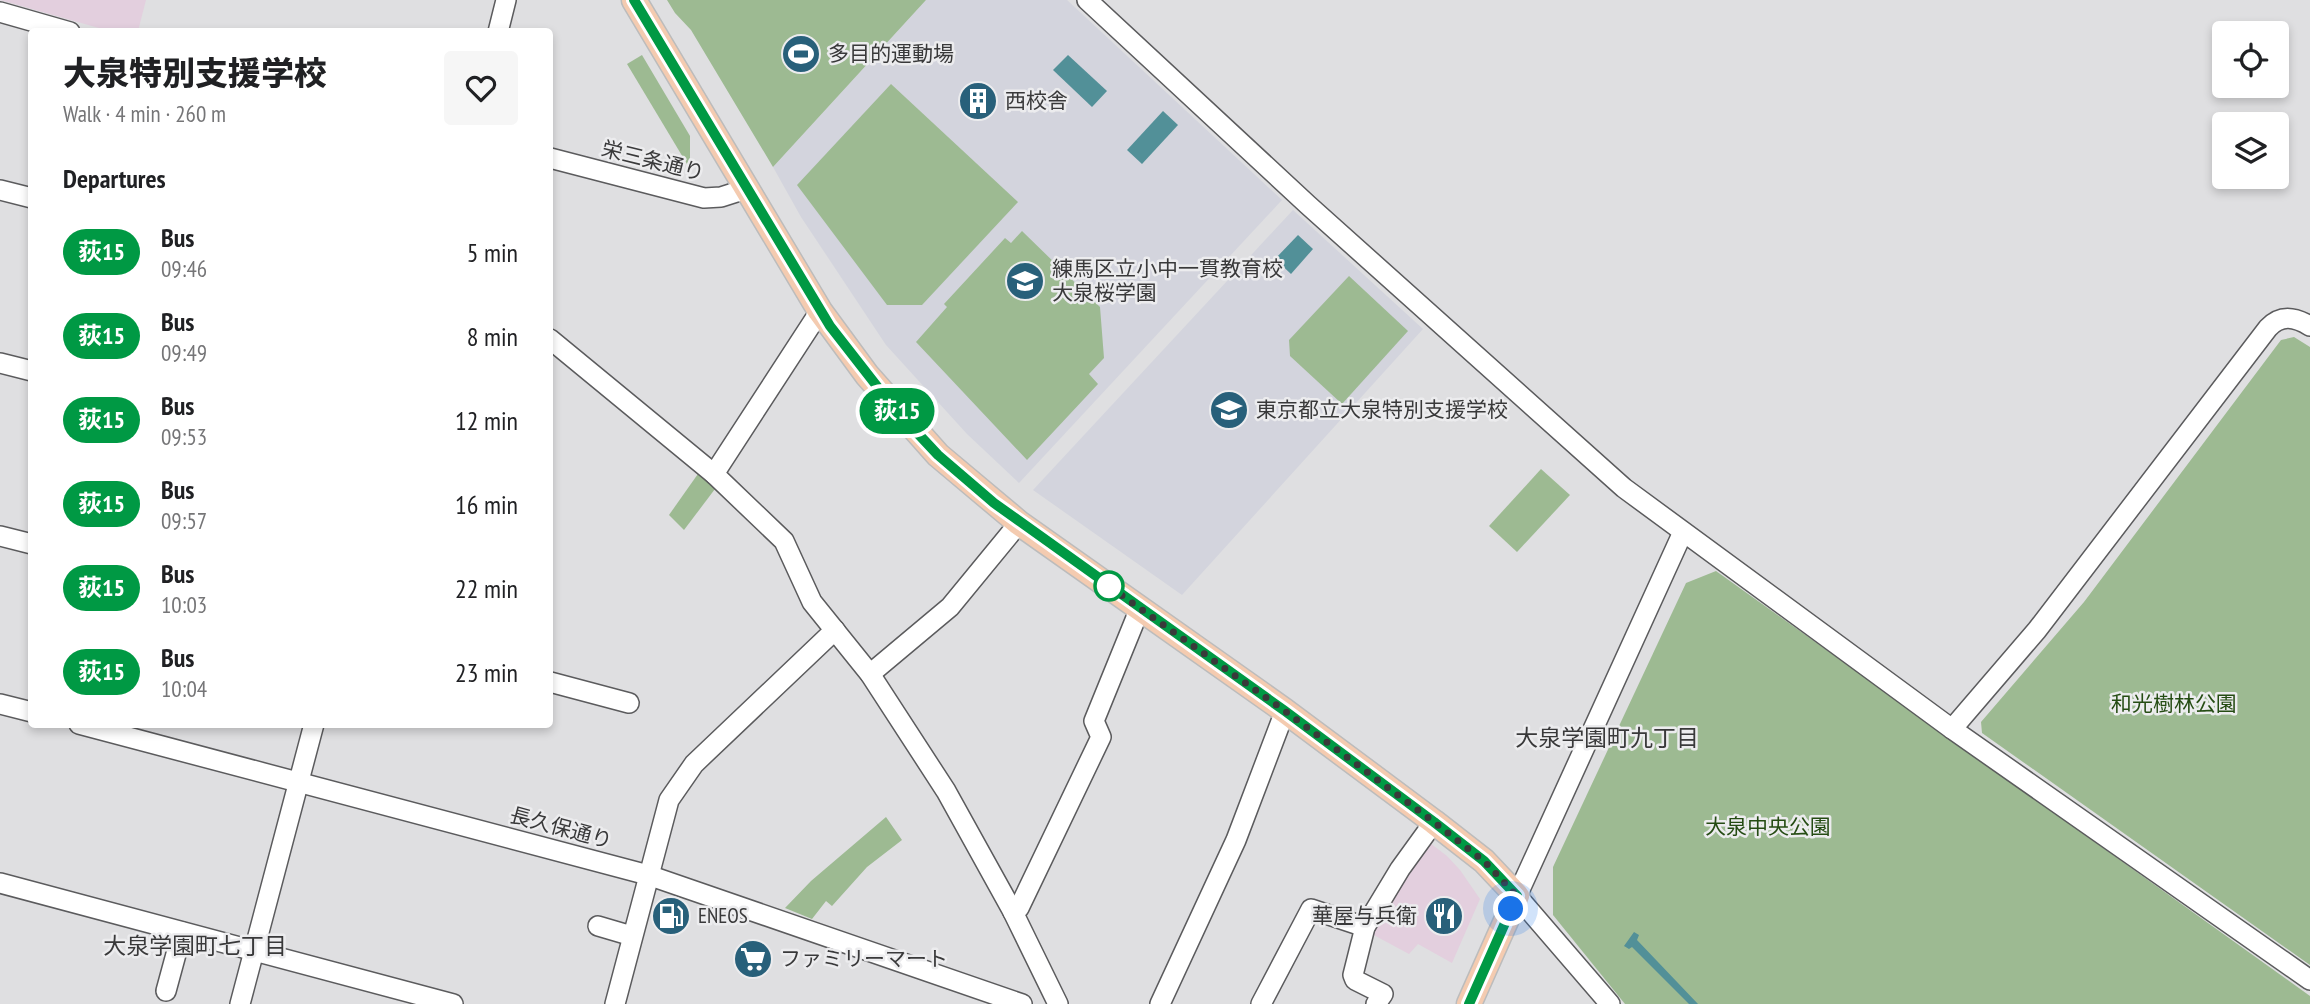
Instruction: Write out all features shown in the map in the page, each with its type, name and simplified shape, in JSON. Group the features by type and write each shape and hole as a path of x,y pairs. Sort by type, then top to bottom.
{"main road":[{"path":"634,0 820,311 867,375 938,455 1019,523 1285,711 1434,822 1484,861 1517,896 1469,1004"}],"street":[{"path":"499,28 506,0"},
{"path":"1087,0 1308,205 1624,488 1952,729 2310,980"},
{"path":"0,12 56,28"},
{"name":"栄三条通り","path":"553,159 705,198 721,197 746,189"},
{"path":"0,190 28,197"},
{"path":"714,474 820,311"},
{"path":"1952,729 2037,630 2274,321 2284,317 2310,326"},
{"path":"553,341 714,474 784,541 812,602 870,674 946,791 1013,912 1058,1004"},
{"path":"0,363 28,370"},
{"path":"870,674 950,607 1019,523"},
{"path":"1610,1004 1517,896 1683,532"},
{"path":"0,536 28,543"},
{"path":"1013,912 1019,908 1101,737 1094,721 1140,608"},
{"path":"615,1004 669,800 694,764 835,630"},
{"path":"553,683 629,704"},
{"path":"0,704 28,711"},
{"path":"1161,1004 1236,840 1285,711"},
{"name":"長久保通り","path":"94,728 649,875 1022,1004"},
{"path":"240,1004 313,728"},
{"path":"1376,1004 1382,994 1355,980 1353,975 1365,928 1400,869 1434,822"},
{"path":"0,883 453,1004"},
{"path":"1261,1004 1311,909 1365,928"},
{"path":"598,926 632,936"},
{"path":"166,991 182,932"}],"shaded area":[{"path":"0,0 146,0 139,28 99,28"},
{"name":"練馬区立小中一貫教育校 大泉桜学園","path":"926,0 1067,0 1282,200 1019,483 967,434 886,345 801,217 773,167"},
{"name":"東京都立大泉特別支援学校","path":"1293,210 1423,329 1182,595 1033,490"},
{"path":"1426,840 1460,870 1480,899 1452,963 1418,944 1409,954 1370,933"}],"green space":[{"path":"667,0 926,0 773,167 691,30"},
{"path":"642,55 690,136 690,169 627,64"},
{"path":"891,84 1018,202 922,305 887,305 797,185"},
{"path":"1022,231 1100,307 1104,358 1089,374 1098,384 1027,460 916,342 947,307 944,304 1005,238 1011,243"},
{"path":"1349,276 1408,331 1342,404 1290,356 1289,340"},
{"name":"和光樹林公園","path":"2294,337 2310,347 2310,965 1982,733 1981,722 2084,602 2281,340"},
{"path":"1541,469 1570,495 1517,552 1489,526"},
{"path":"700,471 718,485 684,530 669,515"},
{"name":"大泉中央公園","path":"1716,571 2310,996 2310,1004 1625,1004 1553,915 1553,867 1686,583"},
{"path":"886,817 902,840 867,867 832,906 826,901 812,919 785,908 811,881"}],"water":[{"path":"1068,55 1107,91 1092,107 1053,70"},
{"path":"1163,111 1178,125 1142,164 1127,150"},
{"path":"1298,235 1313,249 1291,274 1275,259"},
{"path":"1634,932 1639,935 1637,940 1698,1004 1689,1004 1632,947 1629,949 1624,946"}],"bus line":[{"name":"荻15","path":"634,0 830,326 894,408 938,455 1019,523 1285,711 1434,822 1484,861 1517,896 1469,1004"}],"place":[{"name":"多目的運動場","path":"801,54"},
{"name":"西校舎","path":"978,101"},
{"name":"練馬区立小中一貫教育校 大泉桜学園","path":"1025,281"},
{"name":"東京都立大泉特別支援学校","path":"1229,410"},
{"name":"ENEOS","path":"671,916"},
{"name":"華屋与兵衛","path":"1444,916"},
{"name":"ファミリーマート","path":"753,959"}],"district":[{"name":"大泉学園町九丁目","path":"1607,738"},
{"name":"大泉学園町七丁目","path":"195,946"}],"route":[{"path":"1109,586 1100,580 1285,711 1484,861 1517,896 1511,909"}]}
